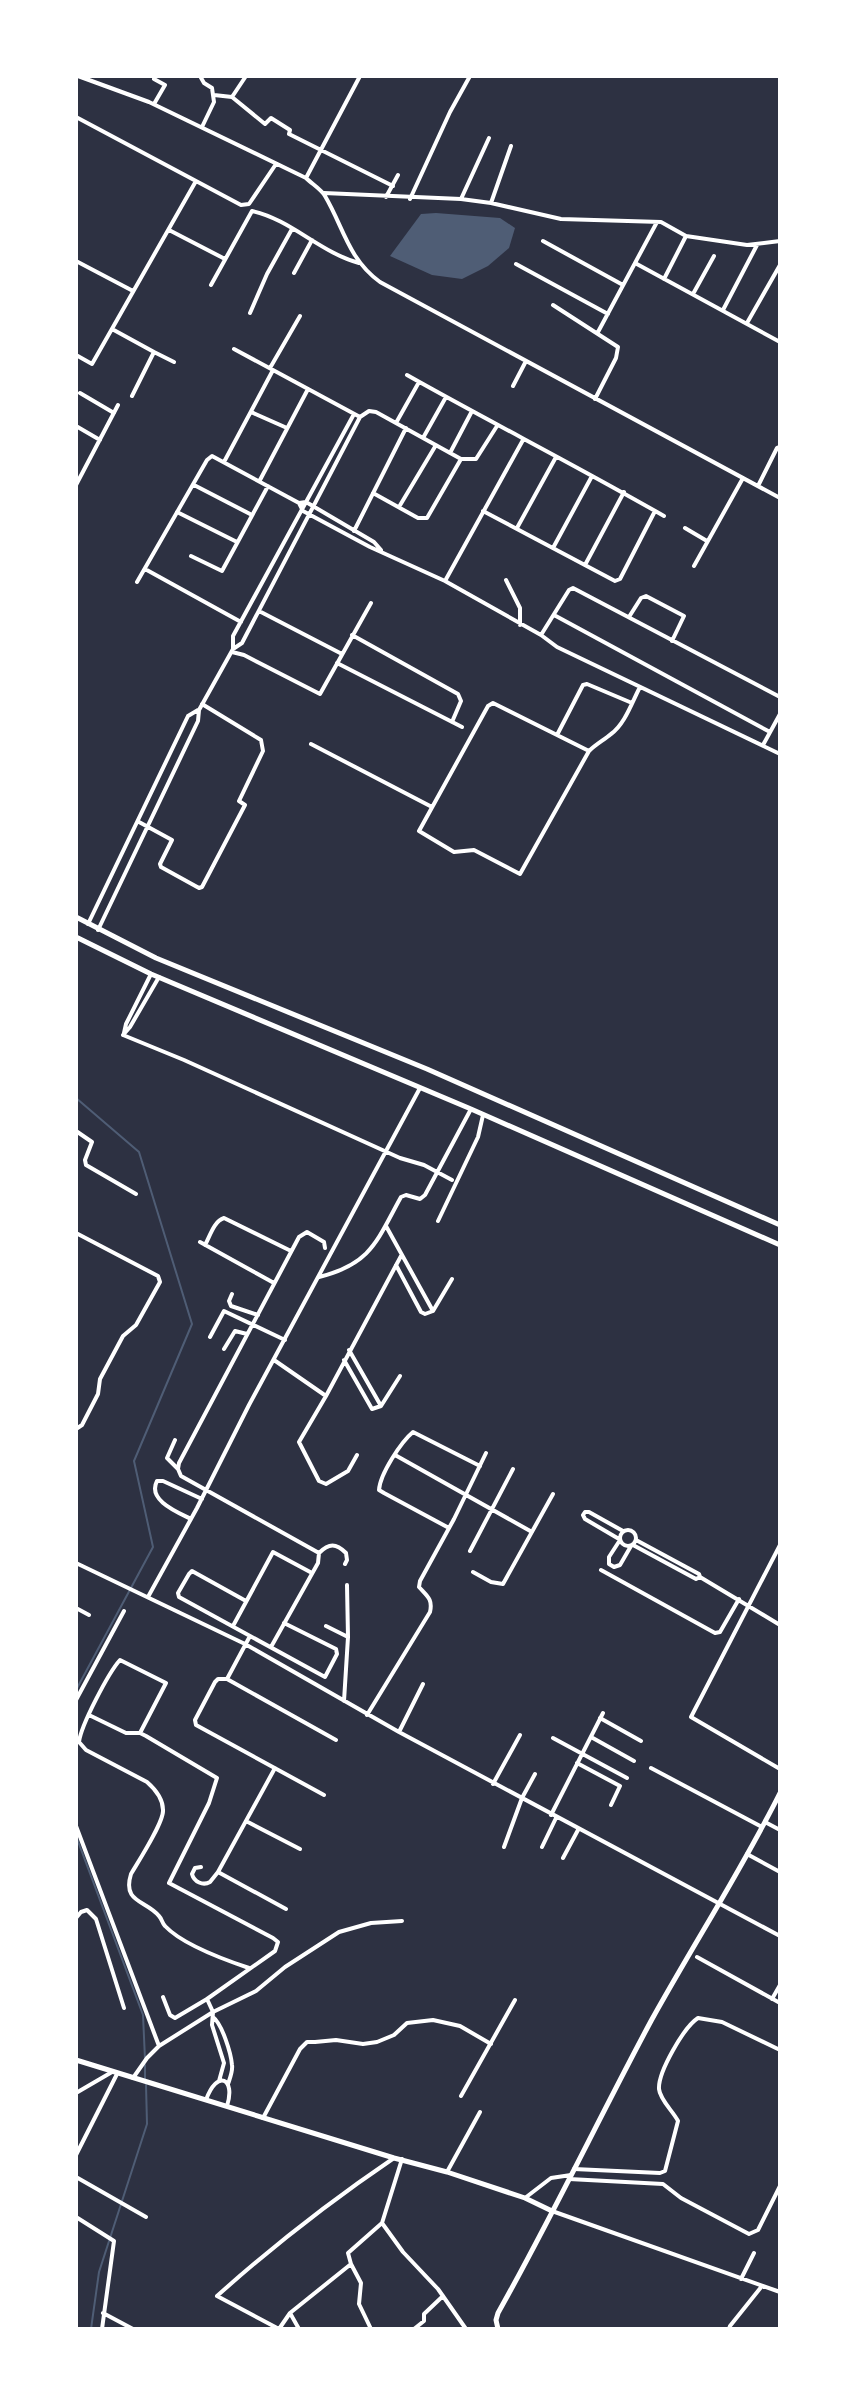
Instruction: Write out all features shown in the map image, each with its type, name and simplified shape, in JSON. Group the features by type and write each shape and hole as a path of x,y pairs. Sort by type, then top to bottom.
{"main road":[{"path":"76,917 156,958 453,1079 780,1225"},
{"path":"76,937 151,974 471,1109 780,1245"},
{"path":"498,2329 498,2313 612,2094 780,1793"},
{"path":"77,2060 447,2172 525,2198 552,2211"}],"street":[{"path":"78,76 154,104 306,178 324,193 335,220 361,264 380,282 780,498"},
{"path":"200,76 212,88 214,95 214,102 202,127"},
{"path":"232,97 246,76"},
{"path":"306,178 360,76"},
{"path":"410,199 470,76"},
{"path":"154,79 165,85 154,104"},
{"path":"214,95 232,97 265,124 271,118 290,130 289,134 393,186"},
{"path":"76,117 243,205 249,204 276,164"},
{"path":"461,199 489,138"},
{"path":"491,203 511,146"},
{"path":"386,197 398,175"},
{"path":"76,355 92,364 196,181"},
{"path":"324,193 461,199 561,219 657,222 669,225 686,236 747,245 780,241"},
{"path":"211,285 252,211 345,259 361,264"},
{"path":"598,332 657,222"},
{"path":"250,313 292,229"},
{"path":"169,230 225,259"},
{"path":"664,279 686,236"},
{"path":"294,273 312,240"},
{"path":"543,241 623,285"},
{"path":"723,310 757,244"},
{"path":"693,294 714,256"},
{"path":"76,261 133,291"},
{"path":"635,263 780,342"},
{"path":"516,264 608,314"},
{"path":"747,323 780,265"},
{"path":"553,305 613,342 619,351 595,399"},
{"path":"224,462 300,316"},
{"path":"112,329 174,362"},
{"path":"234,349 360,417"},
{"path":"132,396 154,352"},
{"path":"513,386 526,361"},
{"path":"407,375 664,516"},
{"path":"396,423 419,382"},
{"path":"260,480 308,389"},
{"path":"80,393 114,413"},
{"path":"423,438 446,397"},
{"path":"76,485 118,405"},
{"path":"232,650 242,643 360,417 372,411 461,459 476,459 497,426"},
{"path":"450,453 472,411"},
{"path":"251,412 287,428"},
{"path":"98,930 198,721 200,707 232,650 233,636 354,413"},
{"path":"76,426 100,440"},
{"path":"354,531 406,428"},
{"path":"445,581 523,439"},
{"path":"399,507 436,445"},
{"path":"758,486 780,447"},
{"path":"137,582 212,456 299,503 303,511 310,515 445,581 557,647 780,754"},
{"path":"517,528 556,457"},
{"path":"373,493 418,518 427,518 461,459"},
{"path":"553,548 592,476"},
{"path":"694,566 743,478"},
{"path":"193,484 252,515"},
{"path":"191,556 222,571 268,486"},
{"path":"585,565 624,492"},
{"path":"299,503 306,502 374,542 383,552"},
{"path":"483,511 611,579 620,579 655,511"},
{"path":"177,512 237,542"},
{"path":"685,528 707,541"},
{"path":"145,568 241,622"},
{"path":"506,580 520,608 520,625"},
{"path":"541,635 573,588 780,697"},
{"path":"629,617 641,598 646,596 684,616 672,641"},
{"path":"232,650 320,694 371,603"},
{"path":"259,611 342,654"},
{"path":"554,615 770,732"},
{"path":"352,635 458,694 461,701 452,722"},
{"path":"337,663 462,727"},
{"path":"557,735 583,685 632,703"},
{"path":"589,751 493,703 488,706 419,831 454,852 474,850 520,874 589,751 612,734 640,687"},
{"path":"88,924 188,716 200,707"},
{"path":"139,822 172,840 161,867 202,887 245,805 239,801 264,745 261,740 200,707"},
{"path":"763,745 780,714"},
{"path":"311,744 432,807"},
{"path":"128,843 138,847"},
{"path":"123,1035 151,974"},
{"path":"123,1035 159,977"},
{"path":"123,1035 452,1180"},
{"path":"147,1597 420,1088"},
{"path":"319,1277 356,1263 376,1244 401,1197 422,1198 471,1109"},
{"path":"438,1221 478,1137 483,1115"},
{"path":"76,1131 92,1142 86,1165 136,1194"},
{"path":"274,1283 202,1244 220,1219 224,1218 291,1251"},
{"path":"386,1226 433,1311"},
{"path":"178,1469 301,1235 305,1232 323,1240 325,1248"},
{"path":"76,1233 158,1276 160,1282 136,1325 123,1336 100,1379 98,1394 82,1425 76,1429"},
{"path":"357,1455 348,1471 326,1484 319,1481 299,1442 401,1256"},
{"path":"396,1265 421,1312 428,1314 433,1311 452,1279"},
{"path":"232,1294 229,1301 231,1306 258,1315"},
{"path":"210,1337 224,1311 285,1340"},
{"path":"224,1349 235,1331 247,1334"},
{"path":"349,1350 381,1406"},
{"path":"274,1360 326,1396"},
{"path":"343,1360 372,1409 381,1406 400,1376"},
{"path":"349,1369 357,1364"},
{"path":"364,1397 373,1392"},
{"path":"449,1528 379,1490 381,1480 413,1432 480,1466"},
{"path":"175,1440 167,1458 181,1476 319,1553"},
{"path":"367,1715 430,1612 432,1603 419,1587 420,1581 486,1453"},
{"path":"395,1455 532,1532"},
{"path":"470,1551 513,1469"},
{"path":"191,1519 162,1503 155,1490 157,1481 202,1499"},
{"path":"473,1572 491,1582 503,1584 553,1494"},
{"path":"623,1531 620,1540 609,1559 609,1564 614,1567 620,1565 633,1543 635,1534 631,1530 623,1531 589,1512 583,1515 620,1540 623,1545 633,1543 699,1574 780,1625"},
{"path":"319,1553 328,1545 335,1545 346,1553 345,1564"},
{"path":"780,1545 691,1717 780,1769"},
{"path":"233,1626 273,1552 313,1573"},
{"path":"271,1647 313,1573 319,1553"},
{"path":"76,1563 245,1644 493,1784 780,1936"},
{"path":"601,1570 715,1633 720,1632 739,1599"},
{"path":"246,1601 192,1571 178,1593 179,1597 327,1675 337,1654 336,1649 284,1623"},
{"path":"344,1701 347,1585"},
{"path":"76,1608 89,1615"},
{"path":"76,1700 124,1611"},
{"path":"326,1626 348,1637"},
{"path":"227,1679 250,1636"},
{"path":"140,1733 166,1683 120,1660 89,1715 79,1742 86,1750 147,1782 155,1788 162,1803 162,1816 128,1884 133,1896 157,1914 164,1926 176,1935 250,1969"},
{"path":"324,1795 195,1724 215,1682 227,1679 336,1740"},
{"path":"399,1732 423,1684"},
{"path":"89,1715 126,1733 140,1733 217,1778 209,1803 169,1883 276,1940 278,1945 275,1951 250,1969 175,2018 170,2015 163,1997"},
{"path":"542,1847 577,1763 602,1716 641,1741"},
{"path":"493,1784 520,1735"},
{"path":"591,1737 634,1761"},
{"path":"553,1738 627,1778"},
{"path":"577,1763 620,1786 611,1805"},
{"path":"201,1867 195,1868 192,1874 195,1880 203,1884 210,1882 275,1768"},
{"path":"651,1768 764,1825 780,1830"},
{"path":"504,1847 522,1798 535,1774"},
{"path":"246,1821 300,1849"},
{"path":"76,1826 159,2046"},
{"path":"563,1858 578,1830"},
{"path":"747,1854 780,1872"},
{"path":"218,1872 286,1909"},
{"path":"76,1918 87,1910 96,1919 124,2008"},
{"path":"133,2078 159,2046 256,1991 285,1967 339,1932 371,1923 402,1921"},
{"path":"697,1957 780,2003"},
{"path":"772,1999 780,1985"},
{"path":"207,1999 219,2022 232,2062 227,2106"},
{"path":"461,2096 515,2000"},
{"path":"213,2015 212,2025 224,2063 219,2081"},
{"path":"525,2198 551,2178 665,2171 678,2121 660,2093 660,2079 685,2029 698,2018 722,2022 780,2050"},
{"path":"263,2118 300,2049 307,2042 377,2042 394,2035 407,2023 433,2020 460,2026 491,2044"},
{"path":"76,2053 77,2060"},
{"path":"76,2093 114,2073"},
{"path":"76,2155 114,2073"},
{"path":"206,2100 213,2084 219,2081 228,2084"},
{"path":"447,2172 480,2112"},
{"path":"351,2264 290,2313 279,2329 217,2296 340,2195 394,2158"},
{"path":"371,2329 359,2304 361,2283 348,2254 382,2223 402,2159"},
{"path":"572,2175 663,2184 681,2198 749,2234 758,2230 780,2186"},
{"path":"76,2177 146,2217"},
{"path":"552,2211 780,2292"},
{"path":"76,2217 111,2239 114,2247 107,2276 102,2329"},
{"path":"382,2223 403,2252 443,2296 463,2327"},
{"path":"741,2279 754,2253"},
{"path":"729,2329 762,2286"},
{"path":"414,2329 443,2296"},
{"path":"103,2313 133,2329"},
{"path":"290,2313 299,2329"}],"water":[{"path":"421,214 500,218 515,228 509,248 488,266 462,279 432,275 390,256"}],"waterway":[{"path":"76,1098 139,1152 192,1324 134,1461 153,1547 76,1690"},
{"path":"76,1836 143,2015 145,2059"},
{"path":"145,2065 145,2079"},
{"path":"91,2329 99,2272 147,2124 146,2085"}]}
